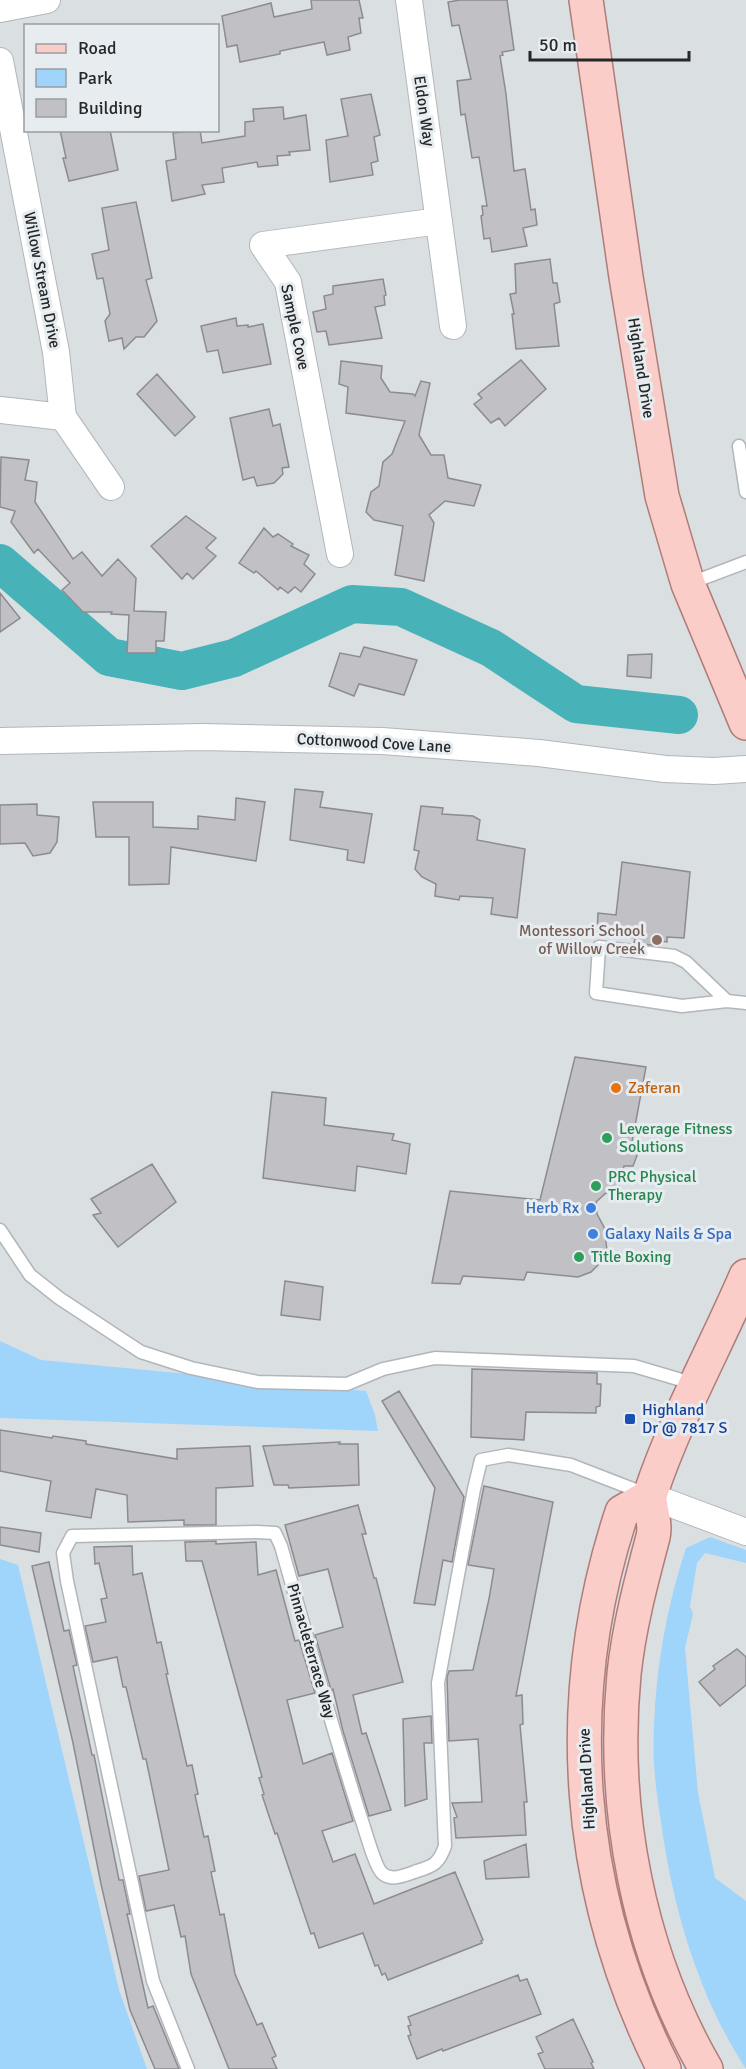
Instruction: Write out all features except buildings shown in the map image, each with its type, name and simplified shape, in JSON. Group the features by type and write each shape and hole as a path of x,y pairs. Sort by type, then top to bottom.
{"main road":[{"name":"Highland Drive","path":"586,0 626,277 662,496 688,584 746,723"},
{"path":"706,2069 682,2023 654,1948 634,1872 620,1754 624,1673 639,1585 656,1524 650,1496 680,1418 746,1276"},
{"name":"Highland Drive","path":"650,1496 622,1512 610,1548 591,1639 584,1739 590,1834 608,1926 641,2022 664,2069"}],"street":[{"path":"0,9 47,0"},
{"name":"Eldon Way","path":"409,0 453,326"},
{"name":"Willow Stream Drive","path":"0,61 56,352 63,417 111,487"},
{"name":"Sample Cove","path":"340,554 288,282 263,245 439,221"},
{"path":"0,410 63,417"},
{"name":"Cottonwood Cove Lane","path":"0,741 203,737 382,741 539,753 665,769 714,771 746,769"},
{"path":"650,1496 746,1532"}],"lane":[{"path":"739,446 746,492"},
{"path":"688,584 746,562"},
{"path":"727,1001 686,962 674,956 599,947 596,993 682,1006 727,1001 746,1003"},
{"path":"0,1230 30,1275 59,1298 141,1352 191,1368 258,1382 347,1384 383,1369 435,1358 634,1366 697,1384"},
{"name":"Pinnacleterrace Way","path":"188,2069 153,1981 67,1581 63,1553 72,1536 275,1533 281,1546 334,1736 372,1852 380,1873 389,1877 400,1877 428,1868 441,1859 445,1846 438,1683 481,1460 507,1455 571,1465 650,1496"}],"green space":[{"path":"0,1341 41,1360 366,1391 378,1431 0,1418"},
{"path":"710,1537 746,1550 746,1563 705,1553 697,1563 690,1606 693,1614 685,1648 698,1793 715,1878 746,1901 746,2069 714,2011 690,1950 666,1855 654,1763 657,1681 673,1592 686,1548"},
{"path":"0,1559 18,1565 119,1990 147,2069 0,2069"}],"waterway":[{"path":"0,563 109,657 182,671 234,658 352,604 401,607 491,648 576,704 679,715"}],"place":[{"name":"Montessori School of Willow Creek","path":"657,940"},
{"name":"Zaferan","path":"616,1088"},
{"name":"Leverage Fitness Solutions","path":"607,1138"},
{"name":"PRC Physical Therapy","path":"596,1186"},
{"name":"Herb Rx","path":"591,1208"},
{"name":"Galaxy Nails & Spa","path":"593,1234"},
{"name":"Title Boxing","path":"579,1257"},
{"name":"Highland Dr @ 7817 S","path":"630,1419"}]}
